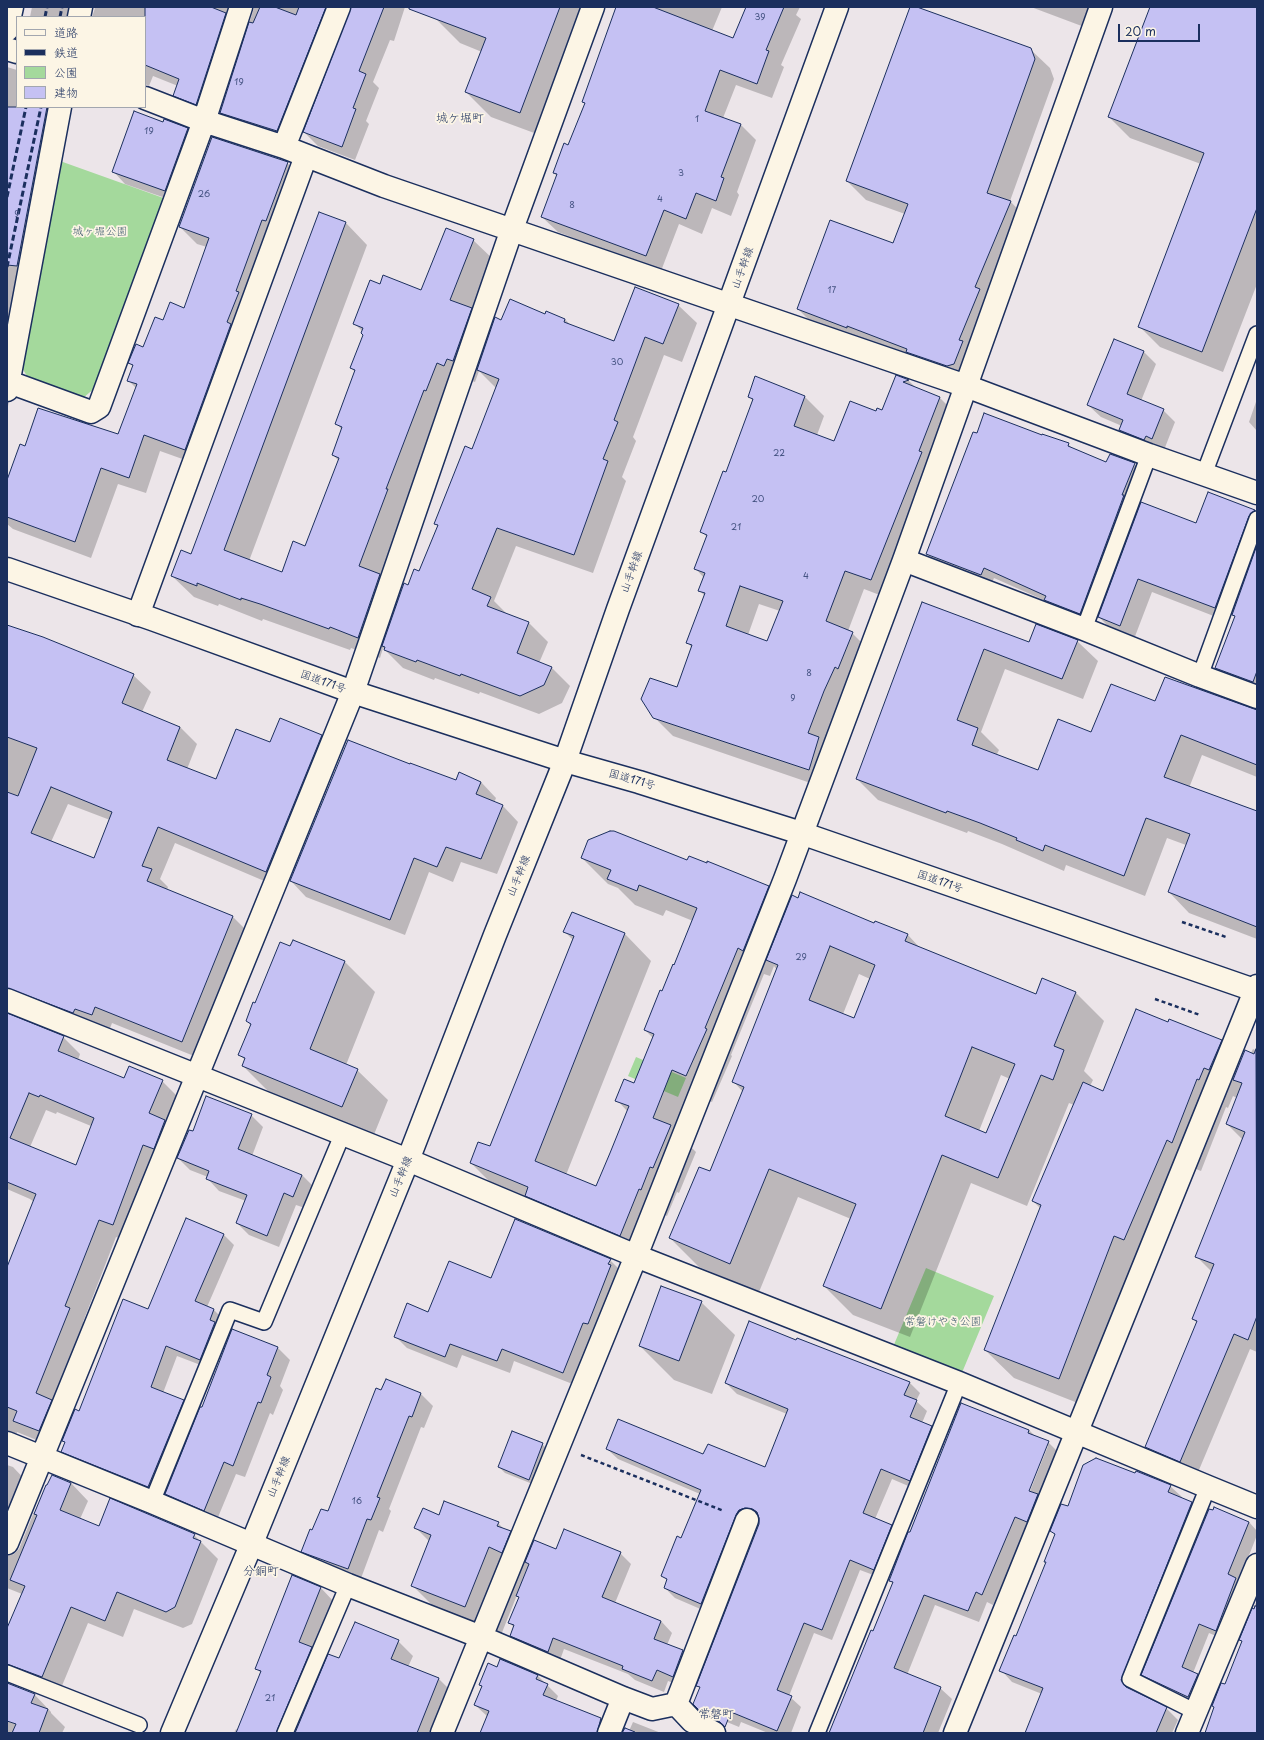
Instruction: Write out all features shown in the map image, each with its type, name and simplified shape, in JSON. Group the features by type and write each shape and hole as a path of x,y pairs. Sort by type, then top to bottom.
{"main road":[{"path":"7,30 12,7"},
{"path":"60,108 8,386 91,412 99,407 204,121 241,7"},
{"path":"284,147 339,7"},
{"path":"7,1543 353,692 512,229 593,7"},
{"name":"山手幹線","path":"172,1733 252,1543 408,1160 495,935 565,761 618,609 837,7"},
{"path":"442,1733 636,1256 801,834 904,560 1101,7"},
{"path":"146,98 204,121 284,147 384,186 966,386 1149,455 1257,493"},
{"path":"138,615 306,156"},
{"path":"904,560 1257,697"},
{"name":"国道171号","path":"7,569 353,692 565,761 639,782 801,834 1256,989"},
{"path":"954,1733 1256,989"},
{"path":"7,1000 408,1160 636,1256 958,1383 1208,1488 1257,1506"},
{"path":"7,1443 252,1543 348,1585 481,1637 623,1698 652,1709 676,1704"},
{"path":"676,1704 747,1520"},
{"path":"1187,1733 1257,1564"},
{"path":"609,1733 623,1698"},
{"path":"676,1704 692,1721 713,1733"}],"lane":[{"path":"1204,474 1257,334"},
{"path":"1084,629 1149,455"},
{"path":"1200,676 1257,520"},
{"path":"152,1502 230,1310 264,1322 343,1134"},
{"path":"817,1733 958,1383"},
{"path":"1196,1712 1130,1679 1208,1488"},
{"path":"285,1733 348,1585"},
{"path":"7,1673 139,1725"}],"path":[{"path":"1182,922 1226,936"},
{"path":"1155,999 1200,1015"},
{"path":"559,1446 747,1520"}],"green space":[{"name":"城ヶ堀公園","path":"60,161 169,200 102,382 83,398 28,378 17,359"},
{"path":"636,1057 686,1078 678,1097 628,1076"},
{"name":"常磐けやき公園","path":"926,1268 994,1296 961,1375 893,1347"}],"building":[{"path":"145,7 211,7 226,13 196,105 173,96 179,79 146,65"},
{"path":"260,7 275,7 296,15 299,7 326,7 277,131 220,113 249,22 253,23"},
{"path":"351,7 384,7 359,71 366,74 353,108 356,109 342,147 303,132"},
{"path":"409,7 560,7 520,113 465,92 486,38 409,9"},
{"path":"616,7 653,7 733,38 746,7 784,7 766,50 769,51 757,84 720,70 705,111 741,124 721,177 724,178 716,201 696,193 686,219 664,210 646,256 541,217 557,174 553,173 564,143 568,145 585,103 582,102"},
{"path":"910,7 917,7 1031,48 1035,59 987,193 1011,201 975,287 980,289 959,340 963,341 954,364 947,366 906,352 907,349 847,326 847,328 797,309 830,220 893,243 908,204 846,181"},
{"path":"1150,7 1257,7 1257,208 1202,352 1138,327 1204,153 1108,117"},
{"path":"7,107 47,108 17,266 7,265"},
{"path":"134,111 163,122 164,119 188,128 165,191 112,172"},
{"path":"212,137 288,162 266,221 262,220 236,291 239,292 227,322 231,324 185,450 144,435 129,478 101,468 75,542 7,517 7,480 20,444 25,446 38,408 118,434 137,384 127,381 133,365 128,363 136,344 143,347 155,317 163,320 170,302 184,308 209,238 179,227"},
{"path":"319,212 346,222 224,550 282,572 293,541 305,546 339,458 332,455 342,427 335,424 355,370 350,368 363,335 361,333 363,328 353,324 370,280 380,284 383,275 421,290 446,228 474,239 450,300 472,308 453,361 447,359 444,366 437,363 426,391 424,390 386,489 388,489 359,566 380,574 358,638 330,627 329,629 260,604 241,598 241,600 197,583 197,586 171,576 181,550 191,554"},
{"path":"635,287 679,304 663,344 645,337 614,420 618,422 603,459 608,461 574,555 497,528 472,589 491,597 487,606 529,622 517,653 552,667 544,685 520,696 461,674 460,676 417,660 416,662 384,650 385,647 382,646 404,583 408,585 414,569 419,571 438,525 434,524 465,446 472,449 499,379 477,370 495,317 501,320 510,299 545,314 546,311 565,319 564,322 614,341"},
{"path":"1114,339 1144,351 1127,394 1164,409 1152,439 1146,436 1144,440 1119,430 1123,420 1087,405"},
{"path":"896,375 909,380 903,382 940,397 919,451 922,452 871,580 845,571 826,621 853,632 838,669 835,667 824,691 808,733 819,737 809,770 653,718 641,699 650,678 677,687 692,645 686,643 705,593 698,591 705,573 694,569 707,535 700,532 723,471 726,472 753,399 748,397 755,376 805,396 794,426 834,441 850,401 876,411 877,408 882,410","holes":["740,586 783,601 767,641 726,626"]},
{"path":"984,413 1042,435 1069,443 1068,446 1106,462 1110,454 1135,463 1122,495 1124,495 1080,614 1044,600 1046,596 984,568 981,575 926,554 973,432 977,433"},
{"path":"1208,492 1255,510 1249,516 1215,608 1138,579 1120,626 1098,617 1141,502 1196,523"},
{"path":"1257,545 1257,671 1253,682 1215,668 1235,616 1232,615"},
{"path":"922,602 1029,642 1036,624 1078,640 1062,679 984,649 957,720 978,728 972,745 1038,770 1058,719 1091,732 1111,684 1155,701 1165,677 1257,710 1257,765 1181,735 1164,777 1257,811 1257,927 1168,892 1190,834 1146,818 1124,876 1045,845 1043,851 1016,840 1017,838 980,823 947,811 946,813 856,779"},
{"path":"7,625 43,637 134,674 122,703 180,727 167,760 216,779 236,729 270,742 280,718 322,735 266,872 158,827 142,866 152,869 147,881 233,916 182,1042 95,1007 92,1015 75,1009 73,1013 7,988 7,792 18,796 37,748 7,737","holes":["51,787 112,812 94,858 31,833"]},
{"path":"348,740 456,780 459,772 481,782 476,794 503,805 481,859 446,847 437,867 414,858 390,920 290,881"},
{"path":"610,831 614,831 687,860 689,856 707,863 707,861 769,886 743,951 738,948 705,1028 707,1029 686,1076 672,1070 653,1118 671,1125 653,1168 650,1167 641,1190 639,1189 620,1236 525,1196 528,1187 470,1163 478,1142 490,1146 574,936 563,932 572,912 625,933 535,1161 596,1186 610,1153 629,1106 615,1101 624,1079 634,1083 654,1034 644,1030 660,990 662,991 673,964 674,965 697,908 639,885 637,891 607,879 611,870 581,858 588,840"},
{"path":"800,892 874,923 875,921 908,934 905,941 1036,994 1042,978 1076,992 1054,1046 1064,1050 1053,1080 1041,1075 998,1178 942,1155 881,1309 823,1286 856,1204 769,1169 730,1264 669,1238 699,1167 710,1171 744,1087 732,1082 778,965 766,960 792,895 798,898","holes":["830,946 875,965 854,1018 809,1000","972,1047 1015,1064 986,1133 945,1116"]},
{"path":"293,940 345,961 310,1049 358,1069 342,1107 242,1066 245,1058 238,1055 251,1024 246,1021 253,1002 255,1003 280,942 290,946"},
{"path":"1136,1009 1168,1022 1169,1019 1222,1040 1209,1070 1204,1068 1199,1080 1197,1079 1172,1143 1167,1140 1124,1240 1114,1236 1059,1379 984,1350 1041,1205 1032,1201 1083,1082 1103,1091"},
{"path":"7,1013 64,1036 58,1051 124,1078 129,1066 163,1080 149,1113 165,1120 154,1149 143,1145 113,1225 99,1220 65,1306 70,1308 36,1393 52,1400 39,1431 13,1421 17,1411 7,1407 7,1267 36,1194 7,1182","holes":["29,1093 39,1097 40,1095 94,1118 76,1165 10,1138"]},
{"path":"1256,1049 1257,1316 1248,1340 1234,1334 1180,1462 1145,1447 1197,1321 1192,1319 1214,1264 1195,1257 1245,1132 1226,1124 1242,1083 1233,1080 1245,1050 1254,1054"},
{"path":"206,1096 252,1114 238,1149 302,1175 293,1197 284,1193 267,1236 236,1223 247,1195 206,1179 209,1171 177,1158 189,1130 193,1131"},
{"path":"186,1218 224,1234 195,1301 214,1309 210,1320 215,1322 200,1360 166,1346 151,1387 184,1400 148,1487 61,1452 65,1442 62,1441 75,1409 79,1411 123,1299 148,1309"},
{"path":"515,1219 611,1259 608,1264 611,1265 588,1324 583,1323 563,1373 502,1349 497,1361 450,1344 445,1357 394,1337 407,1303 428,1312 449,1261 491,1278"},
{"path":"661,1286 702,1301 679,1361 639,1346"},
{"path":"749,1321 910,1382 904,1395 917,1400 910,1417 932,1426 910,1481 881,1469 863,1513 892,1525 874,1570 850,1560 822,1630 804,1623 777,1690 792,1696 777,1731 731,1712 725,1727 720,1722 700,1711 693,1704 700,1687 696,1686 759,1524 757,1512 752,1509 745,1508 739,1510 701,1604 664,1588 667,1579 661,1576 677,1536 681,1538 701,1490 606,1449 618,1419 703,1454 708,1444 765,1467 788,1409 725,1383"},
{"path":"232,1329 278,1347 267,1375 271,1377 261,1403 258,1402 233,1466 224,1462 204,1511 165,1494 200,1407 202,1407"},
{"path":"386,1379 421,1393 412,1417 409,1416 377,1497 380,1498 371,1520 367,1519 348,1569 301,1552 310,1529 312,1530 321,1509 328,1511 376,1388 381,1390"},
{"path":"961,1403 1029,1430 1028,1433 1049,1441 1029,1491 1038,1494 1027,1522 1015,1517 982,1595 976,1592 968,1611 924,1595 894,1668 941,1687 923,1733 829,1733 871,1630 873,1631 893,1582 889,1581"},
{"path":"512,1431 543,1443 529,1480 498,1467"},
{"path":"1096,1458 1135,1473 1136,1471 1171,1485 1168,1492 1192,1502 1121,1680 1126,1687 1167,1707 1156,1733 1025,1733 1043,1688 999,1671 1014,1635 1016,1636 1046,1562 1044,1562 1055,1534 1050,1531 1061,1504 1068,1506 1083,1465"},
{"path":"52,1475 71,1483 60,1510 99,1526 110,1498 195,1534 193,1538 201,1541 175,1607 166,1612 117,1592 105,1621 71,1607 42,1677 7,1664 7,1628 25,1586 10,1580 37,1515 34,1514 46,1485"},
{"path":"444,1501 499,1522 497,1526 511,1531 502,1553 489,1547 465,1607 411,1586 431,1535 414,1528 423,1508 439,1515"},
{"path":"1214,1507 1249,1522 1228,1574 1236,1578 1216,1631 1199,1624 1182,1667 1198,1674 1188,1697 1141,1675 1209,1509 1213,1510"},
{"path":"564,1529 621,1552 602,1597 661,1621 654,1639 683,1650 673,1677 657,1670 652,1681 622,1669 623,1666 553,1638 548,1652 510,1636 514,1625 508,1623 519,1597 516,1596 529,1564 525,1562 534,1540 556,1549"},
{"path":"292,1575 321,1587 299,1642 312,1647 276,1733 236,1733 261,1671 255,1669"},
{"path":"1255,1606 1257,1606 1257,1733 1205,1733 1214,1707 1212,1706 1221,1683 1225,1684 1242,1641 1239,1640 1252,1608 1254,1609"},
{"path":"355,1622 399,1640 391,1659 439,1678 417,1733 295,1733 328,1654 339,1658"},
{"path":"500,1659 538,1675 536,1679 548,1684 543,1695 601,1718 597,1733 480,1733 489,1711 474,1705 482,1686 479,1685 488,1663 497,1667"},
{"path":"7,1683 35,1694 31,1703 48,1709 39,1733 12,1733 16,1724 7,1721"},
{"path":"625,1728 635,1732 635,1733 622,1733"}],"railway":[{"path":"45,16 47,7"},
{"path":"60,16 62,7"},
{"path":"7,197 26,108"},
{"path":"7,267 41,108"}],"district":[{"name":"城ケ堀町","path":"460,119"},
{"name":"分銅町","path":"261,1572"},
{"name":"常磐町","path":"716,1715"}]}
